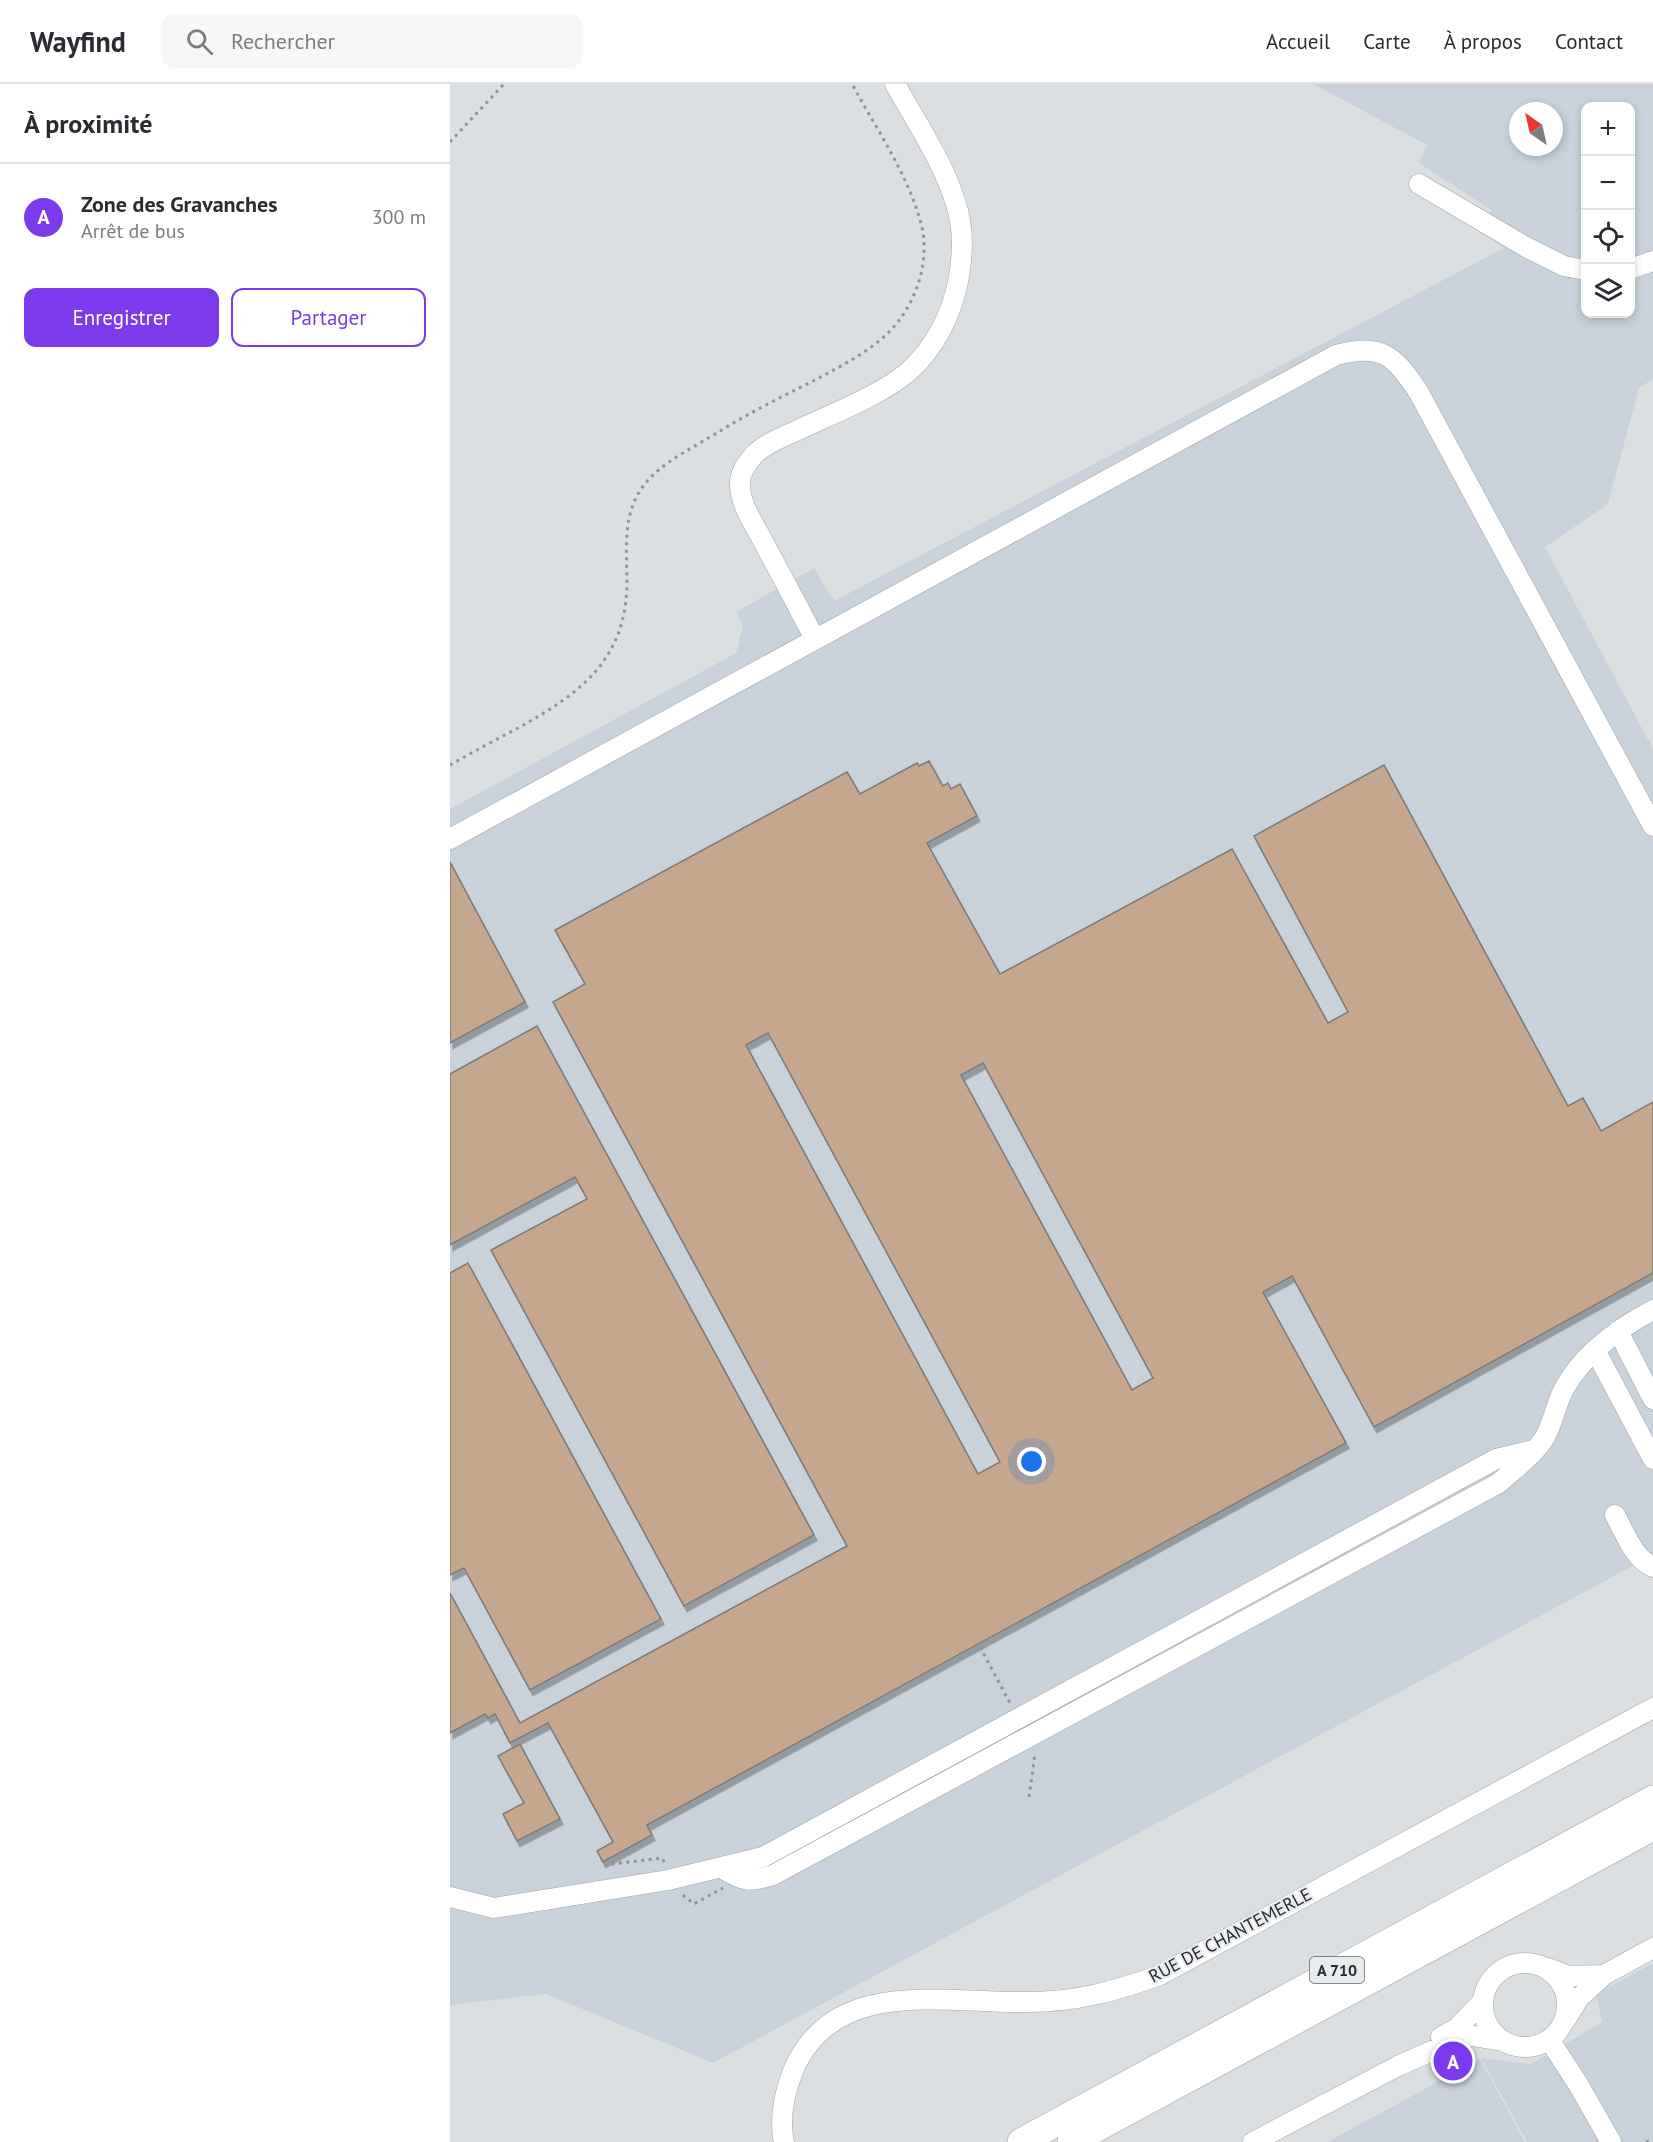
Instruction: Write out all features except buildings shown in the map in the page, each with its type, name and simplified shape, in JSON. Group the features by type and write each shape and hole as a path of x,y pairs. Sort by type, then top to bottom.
{"highway":[{"name":"A 710","path":"1021,2142 1653,1799"},
{"name":"A 710","path":"1071,2142 1653,1827"}],"street":[{"path":"815,639 753,521 741,495 739,482 753,456 769,444 896,382 909,371 937,337 948,316 955,298 962,253 956,203 948,182 895,84"},
{"path":"1419,184 1536,252 1564,266 1581,269"},
{"path":"1635,267 1653,261"},
{"path":"450,839 1336,355 1355,350 1373,350 1389,356 1403,369 1419,393 1653,826"},
{"path":"450,1897 494,1908 656,1882 763,1857 1496,1459 1534,1450 1545,1436 1553,1413 1574,1371 1618,1331 1653,1310"},
{"path":"1618,1331 1653,1399"},
{"path":"1595,1350 1653,1458"},
{"path":"1616,1515 1637,1554 1646,1564 1653,1567"},
{"name":"RUE DE CHANTEMERLE","path":"784,2142 783,2105 798,2059 814,2039 833,2022 853,2011 878,2003 903,2000 1028,2002 1082,1999 1122,1989 1160,1975 1653,1708"},
{"path":"1253,2142 1398,2066 1463,2037 1473,2036 1528,2048 1550,2041 1579,1998 1604,1975 1653,1948"},
{"path":"1502,2041 1493,2034 1487,2024 1482,2002 1485,1990 1499,1971 1521,1962 1533,1963 1569,1976 1604,1975"},
{"path":"1545,1967 1563,1985 1567,1997 1564,2022"},
{"path":"1398,2066 1457,2028 1482,2002"},
{"path":"1550,2041 1611,2142"}],"path":[{"path":"450,142 504,84"},
{"path":"450,765 558,705 572,695 602,665 619,630 625,608 627,525 632,504 656,472 744,417 837,368 889,332 904,315 922,273 924,248 922,229 908,188 852,84"},
{"path":"1646,2142 1653,2140"}],"shaded area":[{"path":"1313,84 1653,84 1653,379 1639,388 1608,504 1545,547 1653,749 1653,1555 713,2063 546,1994 450,2005 450,809 736,653 743,625 736,612 814,568 834,601 1504,248 1480,232 1491,210 1419,163 1427,145"},
{"path":"1653,1963 1653,2142 1527,2142 1481,2058 1531,2064 1602,2022 1596,1994"},
{"path":"1480,2059 1525,2142 1327,2142"}],"place":[{"name":"Zone des Gravanches","path":"1453,2061"}]}
